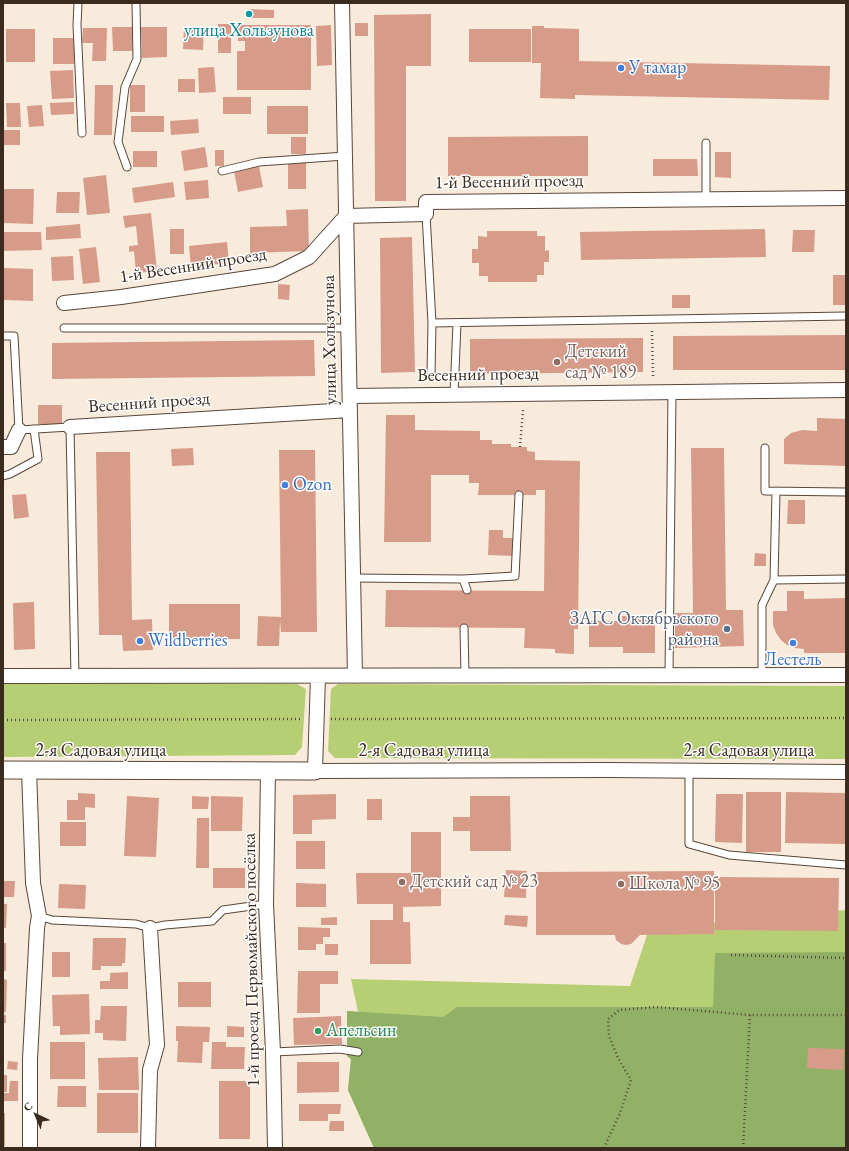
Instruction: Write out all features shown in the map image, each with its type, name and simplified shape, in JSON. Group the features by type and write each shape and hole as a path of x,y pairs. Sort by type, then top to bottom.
{"street":[{"name":"улица Хользунова","path":"342,3 355,676"},
{"name":"1-й Весенний проезд","path":"64,303 121,297 275,274 309,257 346,216 426,214 426,202 846,198"},
{"name":"Весенний проезд","path":"350,396 846,390"},
{"name":"Весенний проезд","path":"70,427 350,410"},
{"path":"3,447 11,447 19,430"},
{"path":"3,676 846,675"},
{"path":"315,771 318,676"},
{"name":"2-я Садовая улица","path":"3,770 608,770 846,772"},
{"path":"30,770 33,883 39,916 37,928 30,1059 30,1148"},
{"name":"1-й проезд Первомайского посёлка","path":"268,771 266,904 273,1052 275,1148"},
{"path":"148,1148 150,1070 157,1045 150,928"}],"lane":[{"path":"78,3 77,25 82,133"},
{"path":"127,167 118,142 125,87 137,59 136,3"},
{"path":"706,143 706,199"},
{"path":"222,171 259,162 345,156"},
{"path":"426,214 432,323 431,374"},
{"path":"432,323 846,316"},
{"path":"454,395 457,323"},
{"path":"64,328 348,328"},
{"path":"3,336 14,336 19,430 70,427 76,676"},
{"path":"669,676 672,392"},
{"path":"3,476 10,474 38,459 34,430"},
{"path":"765,448 765,491 846,492"},
{"path":"762,675 762,605 774,580 776,491"},
{"path":"353,578 463,579 515,576 519,495"},
{"path":"463,579 467,590"},
{"path":"774,580 846,579"},
{"path":"464,628 465,676"},
{"path":"689,771 689,844 729,856 846,865"},
{"path":"39,916 52,920 136,924 150,928 165,925 212,921 223,910 266,904"},
{"path":"273,1052 340,1049 358,1052"}],"path":[{"path":"652,320 654,392"},
{"path":"520,447 525,394"},
{"path":"3,720 846,718"},
{"path":"731,955 846,958"},
{"path":"604,1148 620,1113 631,1080 618,1058 609,1036 608,1019 619,1010 656,1007 750,1015 846,1015"},
{"path":"743,1148 750,1015"}],"green space":[{"path":"3,683 297,684 306,689 302,747 295,755 3,757"},
{"path":"338,684 846,686 846,759 335,758 328,751 331,689"},
{"path":"846,910 846,1148 374,1148 348,1090 351,1059 347,1056 347,1011 358,1012 351,979 630,986 649,929"},
{"path":"846,952 846,1148 374,1148 348,1090 351,1059 347,1056 347,1011 443,1017 457,1007 713,1007 715,953"}],"building":[{"path":"247,9 274,10 274,18 247,18"},
{"path":"431,14 431,66 406,66 406,201 375,201 374,15"},
{"path":"355,23 368,23 368,36 355,36"},
{"path":"218,24 231,24 231,53 218,53"},
{"path":"238,25 311,25 311,90 237,90 237,51 245,51 245,41 238,41"},
{"path":"331,25 332,65 317,66 316,26"},
{"path":"532,26 544,26 544,28 579,29 579,61 830,66 829,100 575,95 575,99 540,98 541,63 532,63"},
{"path":"112,27 133,27 132,51 113,51"},
{"path":"141,27 167,27 167,57 142,58"},
{"path":"184,27 204,27 203,50 183,49"},
{"path":"83,28 107,28 106,61 92,61 93,43 82,43"},
{"path":"6,29 35,29 35,62 6,62"},
{"path":"469,29 531,29 531,62 469,62"},
{"path":"53,38 74,38 74,64 53,64"},
{"path":"214,67 216,92 199,93 198,68"},
{"path":"73,70 74,98 52,99 50,71"},
{"path":"178,79 195,79 195,92 178,92"},
{"path":"95,85 113,85 112,135 94,135"},
{"path":"130,85 145,85 145,112 130,112"},
{"path":"223,97 251,97 251,114 223,114"},
{"path":"74,102 74,114 51,115 50,103"},
{"path":"6,103 20,103 21,127 7,127"},
{"path":"42,105 44,126 29,127 27,106"},
{"path":"267,106 308,106 308,134 267,134"},
{"path":"131,116 164,116 164,132 131,132"},
{"path":"198,119 199,133 171,135 170,121"},
{"path":"4,130 20,130 20,145 4,145"},
{"path":"588,136 588,176 448,176 448,137"},
{"path":"291,137 306,137 306,154 291,154"},
{"path":"205,147 208,167 184,171 181,151"},
{"path":"215,150 224,150 224,166 215,166"},
{"path":"133,151 157,151 157,167 133,167"},
{"path":"715,152 731,152 731,178 715,177"},
{"path":"653,159 697,159 698,176 653,176"},
{"path":"306,163 306,189 288,189 288,164"},
{"path":"259,166 263,187 238,192 234,171"},
{"path":"106,175 110,213 87,215 83,178"},
{"path":"208,180 209,198 186,200 184,182"},
{"path":"173,182 175,197 134,203 132,188"},
{"path":"4,189 34,189 33,224 3,223"},
{"path":"57,192 80,192 79,213 56,213"},
{"path":"308,209 309,251 250,253 250,227 287,226 286,210"},
{"path":"151,213 157,271 136,273 134,251 129,252 129,246 138,245 136,226 125,228 123,216"},
{"path":"80,224 81,238 46,240 46,227"},
{"path":"170,229 184,229 184,254 170,254"},
{"path":"765,229 766,257 581,260 580,232"},
{"path":"793,230 815,230 814,252 792,252"},
{"path":"487,231 537,231 537,236 545,236 545,251 549,250 549,262 544,262 544,275 537,275 537,282 488,282 488,276 479,276 479,263 472,263 472,249 478,249 478,236 487,237"},
{"path":"3,232 41,232 42,250 3,251"},
{"path":"412,237 415,372 381,373 380,238"},
{"path":"227,242 229,263 191,267 189,246"},
{"path":"96,247 100,282 83,284 79,249"},
{"path":"73,256 74,280 52,281 51,257"},
{"path":"3,268 33,269 33,301 3,300"},
{"path":"833,275 846,275 846,305 833,305"},
{"path":"278,284 290,285 289,300 278,299"},
{"path":"672,295 690,295 690,308 672,308"},
{"path":"846,335 846,370 673,370 673,336"},
{"path":"643,338 643,372 470,374 470,339"},
{"path":"314,340 315,376 52,379 52,343"},
{"path":"38,405 62,405 62,424 38,424"},
{"path":"386,415 415,415 415,430 480,431 480,440 492,440 492,444 511,444 511,447 527,447 527,451 535,452 535,460 580,461 578,629 574,629 574,654 555,653 555,649 524,648 525,628 385,627 386,590 544,591 545,490 536,490 536,495 478,495 479,483 469,483 469,475 431,475 431,542 384,542"},
{"path":"817,418 846,419 846,466 784,464 784,439 791,433 802,430 817,431"},
{"path":"193,448 194,465 172,466 171,449"},
{"path":"691,448 724,448 726,610 743,610 744,646 675,648 675,613 693,613"},
{"path":"279,450 315,450 317,632 281,632 280,621 279,646 257,646 258,616 281,617"},
{"path":"96,452 130,452 132,620 152,619 153,650 123,651 122,635 99,635"},
{"path":"26,494 29,517 14,519 12,495"},
{"path":"788,500 805,500 805,524 787,524"},
{"path":"489,530 503,530 503,538 514,538 514,556 488,555"},
{"path":"755,553 766,554 766,566 754,566"},
{"path":"787,591 804,591 804,599 846,598 846,653 804,653 804,649 787,645 781,640 773,625 773,611 787,611"},
{"path":"34,602 35,649 14,650 13,603"},
{"path":"169,604 240,604 240,639 169,639"},
{"path":"622,616 655,616 655,653 623,653 623,647 589,647 589,621 622,621"},
{"path":"746,792 781,792 781,852 746,852"},
{"path":"786,792 846,793 846,844 785,843"},
{"path":"78,793 95,794 95,808 85,807 85,820 67,820 67,800 78,800"},
{"path":"336,794 336,819 312,820 312,834 293,834 293,795"},
{"path":"716,794 743,794 742,843 715,842"},
{"path":"127,796 159,798 156,857 124,856"},
{"path":"192,796 209,797 208,809 192,809"},
{"path":"211,796 243,797 242,831 211,831"},
{"path":"470,796 510,796 511,851 470,851 470,831 453,831 453,817 470,817"},
{"path":"367,799 382,799 382,820 367,820"},
{"path":"197,818 209,818 209,868 196,868"},
{"path":"60,822 86,822 86,846 60,846"},
{"path":"411,832 441,832 441,906 403,907 403,922 410,922 411,964 370,964 370,920 393,920 393,904 357,904 356,873 411,873"},
{"path":"296,841 325,841 325,869 296,869"},
{"path":"213,868 245,868 245,888 213,888"},
{"path":"506,870 527,871 526,898 504,897"},
{"path":"714,871 714,934 640,935 631,944 626,945 621,944 616,940 615,935 536,935 536,872"},
{"path":"715,877 839,878 838,931 715,930"},
{"path":"3,881 15,881 14,897 3,897"},
{"path":"296,883 326,884 326,907 296,907"},
{"path":"59,884 86,885 85,909 58,908"},
{"path":"3,904 7,904 6,928 3,928"},
{"path":"505,915 528,916 527,927 504,925"},
{"path":"337,917 337,925 321,925 321,918"},
{"path":"298,927 330,928 330,937 323,937 323,944 316,944 316,950 298,950"},
{"path":"93,938 126,938 125,963 122,963 122,966 101,966 101,970 92,970"},
{"path":"3,943 6,943 6,971 3,971"},
{"path":"325,944 338,944 338,955 325,955"},
{"path":"52,952 70,952 70,977 52,977"},
{"path":"298,971 338,971 338,984 320,984 320,1013 297,1013"},
{"path":"128,972 128,989 100,989 100,981 110,981 110,973"},
{"path":"3,979 7,980 6,1012 3,1012"},
{"path":"178,982 211,982 211,1007 178,1007"},
{"path":"89,994 90,1034 60,1035 60,1026 53,1026 52,995"},
{"path":"101,1006 127,1006 126,1041 103,1040 103,1033 95,1033 95,1020 100,1020"},
{"path":"3,1015 6,1015 6,1023 3,1023"},
{"name":"Апельсин","path":"341,1016 342,1044 294,1045 293,1018"},
{"path":"176,1026 210,1027 209,1042 203,1042 202,1063 177,1062 178,1041 176,1041"},
{"path":"227,1026 244,1027 244,1037 227,1037"},
{"path":"50,1042 85,1042 85,1079 50,1079"},
{"path":"212,1042 226,1042 226,1047 245,1047 244,1069 211,1069"},
{"path":"808,1048 844,1049 843,1070 807,1068"},
{"path":"138,1057 139,1090 99,1090 98,1058"},
{"path":"8,1061 18,1062 17,1070 7,1069"},
{"path":"297,1062 339,1062 339,1092 297,1093"},
{"path":"3,1075 7,1075 7,1092 3,1092"},
{"path":"10,1081 18,1081 18,1101 3,1101 3,1093 9,1093"},
{"path":"219,1081 250,1081 250,1139 219,1139"},
{"path":"58,1086 86,1086 86,1107 57,1107"},
{"path":"97,1093 138,1093 138,1133 97,1133"},
{"path":"299,1104 341,1104 340,1114 328,1114 328,1121 299,1121"},
{"path":"3,1113 5,1113 5,1146 3,1146"},
{"path":"330,1121 344,1121 344,1131 329,1131"}],"place":[{"name":"улица Хользунова","path":"249,14"},
{"name":"У тамар","path":"621,68"},
{"name":"Детский сад № 189","path":"557,362"},
{"name":"Ozon","path":"285,485"},
{"name":"ЗАГС Октябрьского района","path":"727,629"},
{"name":"Wildberries","path":"140,641"},
{"name":"Лестель","path":"793,643"},
{"name":"Детский сад № 23","path":"402,882"},
{"name":"Школа № 95","path":"621,884"},
{"name":"Апельсин","path":"318,1031"}]}
